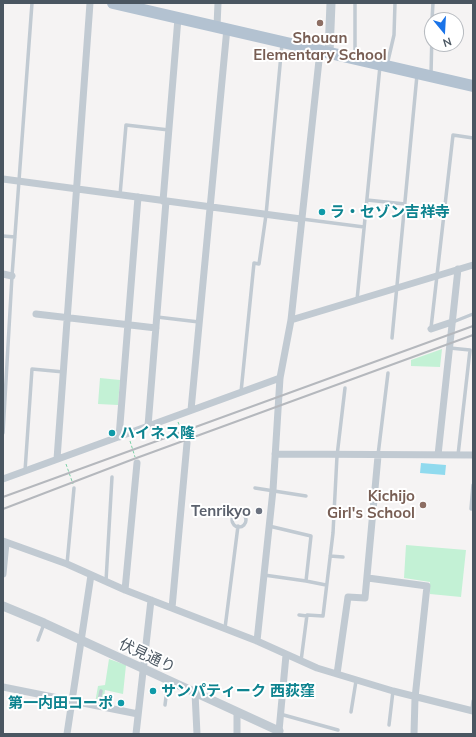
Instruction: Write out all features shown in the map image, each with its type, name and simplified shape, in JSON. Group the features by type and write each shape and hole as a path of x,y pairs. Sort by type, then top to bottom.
{"main road":[{"path":"112,3 146,7 178,18 282,41 383,67 473,86"}],"street":[{"path":"61,458 64,372 90,3"},
{"path":"191,410 210,207 222,27 218,3"},
{"path":"257,641 273,490 280,378 291,320 301,219 331,3"},
{"path":"148,426 178,18"},
{"path":"3,179 301,219"},
{"path":"119,437 138,197"},
{"path":"291,320 473,265"},
{"path":"438,455 448,348 458,269"},
{"path":"3,274 12,276"},
{"path":"36,314 156,328"},
{"path":"431,329 452,322"},
{"path":"3,479 280,378"},
{"path":"172,608 187,443"},
{"path":"275,454 337,456 473,455"},
{"path":"337,674 348,596 365,598 378,456"},
{"path":"125,590 136,463"},
{"path":"3,574 4,542 67,564 125,590 257,641 301,662 356,681 416,698 472,711"},
{"path":"67,734 91,575"},
{"path":"368,578 427,586 414,734"},
{"path":"136,734 142,669 151,600"},
{"name":"伏見通り","path":"3,606 44,623 278,732"},
{"path":"278,732 286,655"},
{"path":"3,687 138,714"},
{"path":"195,693 197,734"},
{"path":"237,712 237,734"}],"lane":[{"path":"3,433 12,276 32,3"},
{"path":"354,59 355,3"},
{"path":"357,300 383,67 394,35 395,3"},
{"path":"241,392 254,263 259,264 266,215 282,41"},
{"path":"431,77 432,52"},
{"path":"392,338 417,74"},
{"path":"120,195 126,125 169,130"},
{"path":"431,329 453,135 473,138"},
{"path":"367,200 405,204"},
{"path":"301,219 364,227"},
{"path":"3,236 15,237"},
{"path":"452,322 473,314"},
{"path":"157,317 199,322"},
{"path":"448,348 470,350 458,455"},
{"path":"25,471 32,369 64,372"},
{"path":"378,456 388,373"},
{"path":"299,615 323,616 334,524 337,456 345,388"},
{"path":"106,581 112,477"},
{"path":"471,509 473,485"},
{"path":"67,564 74,488"},
{"path":"255,488 306,496"},
{"path":"225,628 238,526"},
{"path":"269,526 311,536 306,581"},
{"path":"330,556 343,557"},
{"path":"264,575 326,585"},
{"path":"301,662 307,616"},
{"path":"38,640 44,623"},
{"path":"165,705 168,681"},
{"path":"351,712 356,681"},
{"path":"98,706 101,691"},
{"path":"389,725 393,691"},
{"path":"472,711 473,701"},
{"path":"280,714 338,730"}],"path":[{"path":"176,416 187,443"},
{"path":"127,434 136,463"},
{"path":"61,458 74,488"}],"green space":[{"path":"442,349 440,367 411,366 411,360"},
{"path":"100,378 120,380 118,405 98,404"},
{"path":"406,545 466,550 461,597 430,594 430,582 404,578"},
{"path":"109,659 126,665 123,694 105,690 103,705 95,703 98,686 105,685"}],"water":[{"path":"421,463 446,465 445,475 420,473"}],"railway":[{"path":"3,497 473,326"},
{"path":"3,509 131,460 473,335"}],"place":[{"name":"Shouan Elementary School","path":"320,23"},
{"name":"ラ・セゾン吉祥寺","path":"322,212"},
{"name":"ハイネス隆","path":"112,433"},
{"name":"Kichijo Girl's School","path":"423,505"},
{"name":"Tenrikyo","path":"259,511"},
{"name":"サンパティーク 西荻窪","path":"153,691"},
{"name":"第一内田コーポ","path":"121,703"}]}
